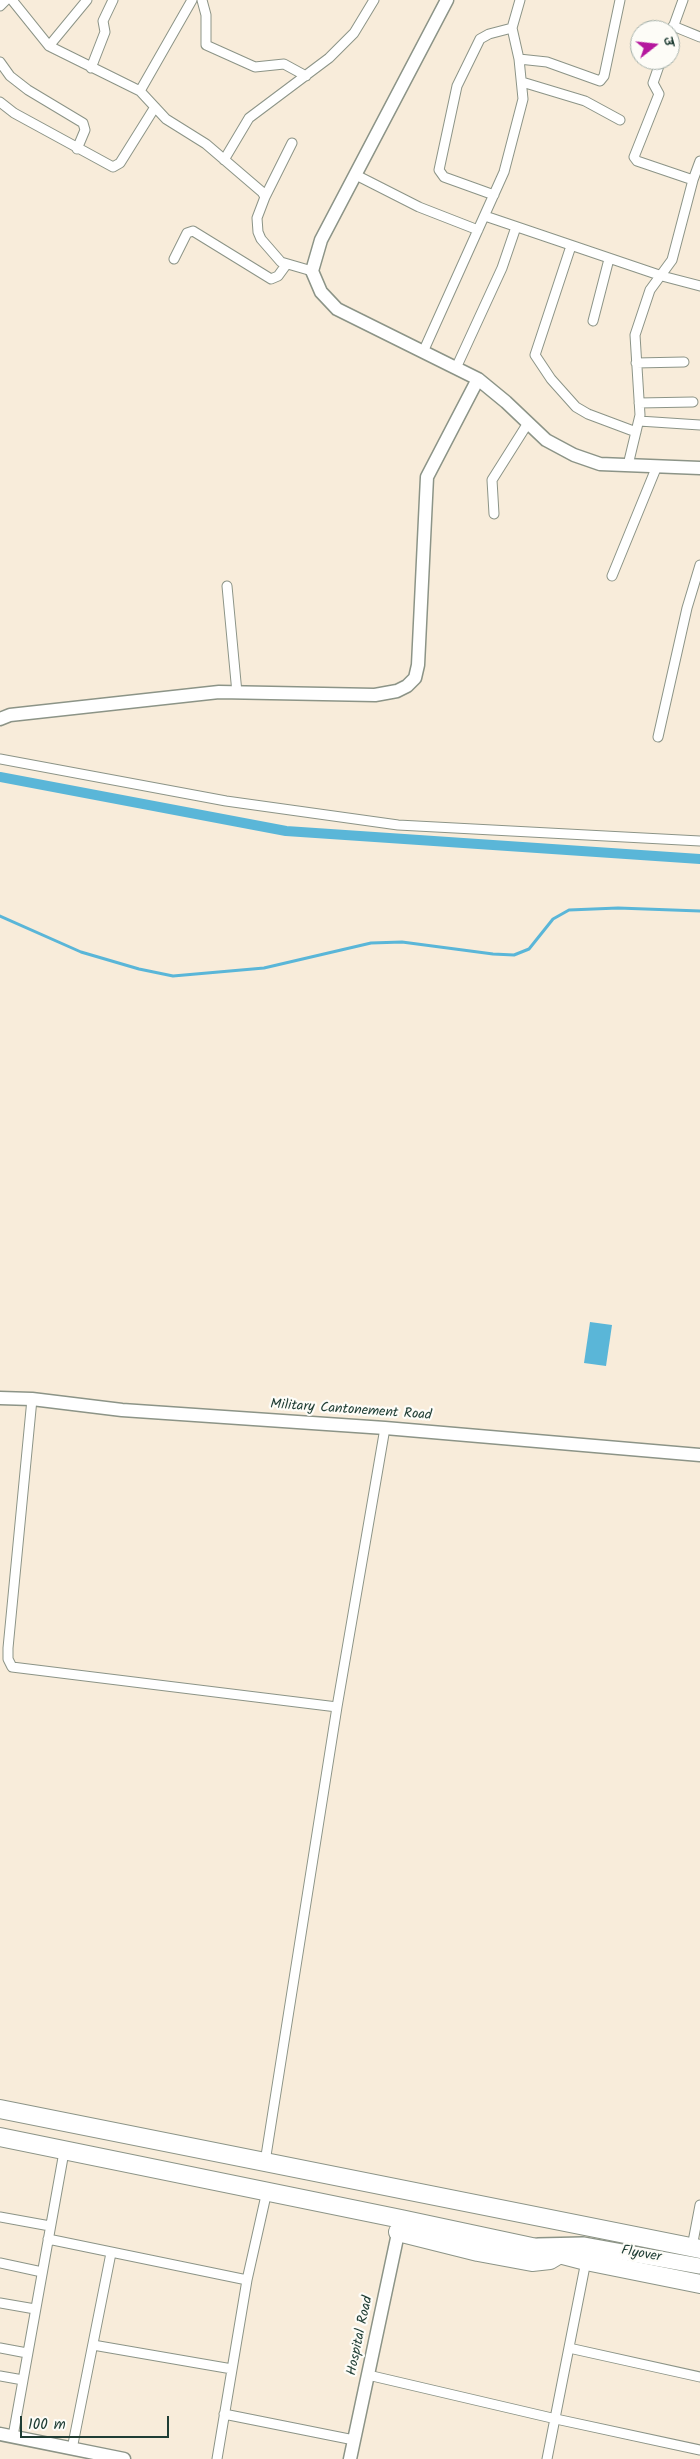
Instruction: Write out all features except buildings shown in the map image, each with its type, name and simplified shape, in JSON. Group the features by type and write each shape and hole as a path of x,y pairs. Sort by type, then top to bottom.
{"highway":[{"path":"0,2109 696,2248"},
{"path":"0,2138 267,2191 400,2226 478,2252 532,2262 550,2260 560,2254"},
{"path":"400,2226 532,2247 560,2254 584,2253 700,2284"}],"main road":[{"path":"447,0 321,240 312,271 321,292 337,310 478,379 546,440 574,455 600,464 700,468"},
{"path":"0,719 10,715 219,692 375,695 397,691 407,686 415,678 418,665 427,477 478,379"},
{"name":"Military Cantonement Road","path":"0,1398 32,1399 122,1410 385,1428 700,1455"},
{"name":"Hospital Road","path":"350,2459 400,2226"},
{"name":"Flyover","path":"532,2247 563,2244 584,2253 700,2266"},
{"path":"6,2435 72,2450 124,2459"}],"street":[{"path":"0,6 6,0"},
{"path":"12,0 49,46 140,92 166,119 206,144 262,192 264,198"},
{"path":"49,46 87,0"},
{"path":"90,68 105,32 103,21 112,0"},
{"path":"140,92 192,0"},
{"path":"202,0 206,15 206,45 255,67 284,64 306,76"},
{"path":"224,160 249,118 329,58 354,33 374,0"},
{"path":"423,352 504,172 522,106 522,82 512,28 520,0"},
{"path":"519,59 547,62 600,80 604,76 620,0"},
{"path":"675,20 683,0"},
{"path":"494,195 444,177 439,170 457,86 480,39 489,34 512,28"},
{"path":"680,29 700,37"},
{"path":"0,62 10,76 28,90 83,124 85,130 77,149"},
{"path":"658,70 653,83 659,94 634,157 637,161 693,180"},
{"path":"522,82 585,101 620,120"},
{"path":"0,102 107,166 116,166 155,107"},
{"path":"292,143 264,198 257,218 258,232 277,258 286,265 312,271"},
{"path":"628,465 639,421 635,335 650,290 672,260 693,180 700,161"},
{"path":"356,175 419,207 478,230"},
{"path":"485,216 609,259 700,286"},
{"path":"456,368 502,268 516,227"},
{"path":"174,259 186,233 193,231 271,279 278,276 286,265"},
{"path":"571,246 535,354 551,378 576,407 588,414 636,432"},
{"path":"594,321 609,259"},
{"path":"636,363 684,362"},
{"path":"639,402 693,402"},
{"path":"639,421 700,425"},
{"path":"494,514 492,480 528,423"},
{"path":"612,576 656,466"},
{"path":"658,737 687,608 700,565"},
{"path":"227,586 238,693"},
{"path":"0,759 226,801 398,825 700,842"},
{"path":"32,1399 8,1648 8,1659 12,1668 337,1707"},
{"path":"265,2162 337,1707 385,1428"},
{"path":"6,2435 23,2380 64,2152"},
{"path":"217,2459 247,2280 267,2191"},
{"path":"696,2248 700,2204"},
{"path":"0,2217 50,2226"},
{"path":"48,2239 247,2280"},
{"path":"72,2450 111,2253"},
{"path":"547,2459 569,2348 584,2253"},
{"path":"0,2263 42,2272"},
{"path":"0,2303 35,2309"},
{"path":"93,2344 232,2369"},
{"path":"0,2348 27,2353"},
{"path":"569,2348 700,2377"},
{"path":"368,2375 700,2450"},
{"path":"0,2376 23,2380"},
{"path":"224,2414 354,2440"}],"water":[{"path":"590,1322 612,1325 606,1366 584,1363"}],"waterway":[{"path":"0,777 286,831 700,859"},
{"path":"0,916 81,952 139,969 173,976 264,968 371,943 402,942 514,955 529,949 553,919 569,910 618,908 700,911"}]}
